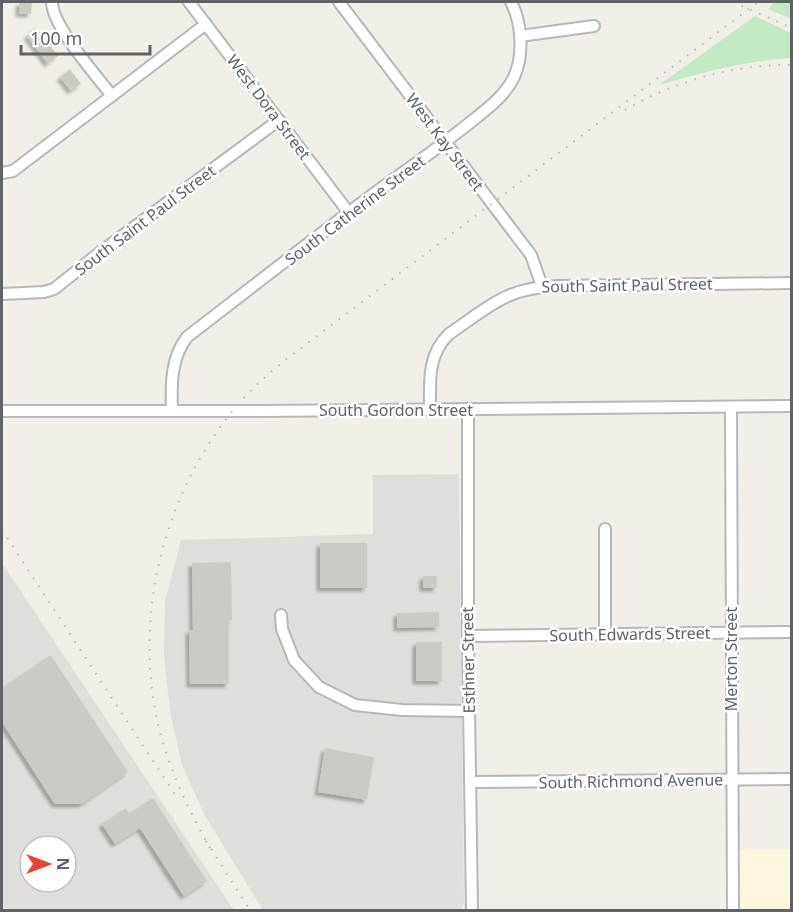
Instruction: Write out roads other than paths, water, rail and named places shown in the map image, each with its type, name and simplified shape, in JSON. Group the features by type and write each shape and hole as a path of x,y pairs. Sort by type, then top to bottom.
{"street":[{"path":"52,2 52,10 63,30 112,96"},
{"name":"West Dora Street","path":"189,2 349,213"},
{"name":"West Kay Street","path":"339,2 531,255 542,286"},
{"name":"South Catherine Street","path":"172,410 174,365 181,345 187,337 444,143 493,104 505,91 514,76 519,61 518,20 511,2"},
{"path":"2,173 13,171 206,24"},
{"path":"520,36 594,26"},
{"name":"South Saint Paul Street","path":"2,294 44,292 54,289 279,120"},
{"name":"South Saint Paul Street","path":"430,409 431,368 441,341 503,297 518,291 542,286 792,283"},
{"name":"South Gordon Street","path":"2,411 792,406"},
{"name":"Merton Street","path":"731,407 734,910"},
{"name":"Esthner Street","path":"468,409 468,711 472,910"},
{"path":"604,530 605,634"},
{"path":"281,615 282,629 294,660 319,687 355,705 402,710 468,711"},
{"name":"South Edwards Street","path":"468,636 792,632"},
{"name":"South Richmond Avenue","path":"470,783 792,779"}],"railway":[{"path":"733,2 792,28"},
{"path":"210,848 182,794 165,751 153,693 150,650 152,606 159,563 171,521 188,481 209,443 241,401 281,364 758,2"},
{"path":"625,110 664,91 706,76 770,65 792,65"},
{"path":"2,530 176,796"},
{"path":"206,841 250,910"}]}
